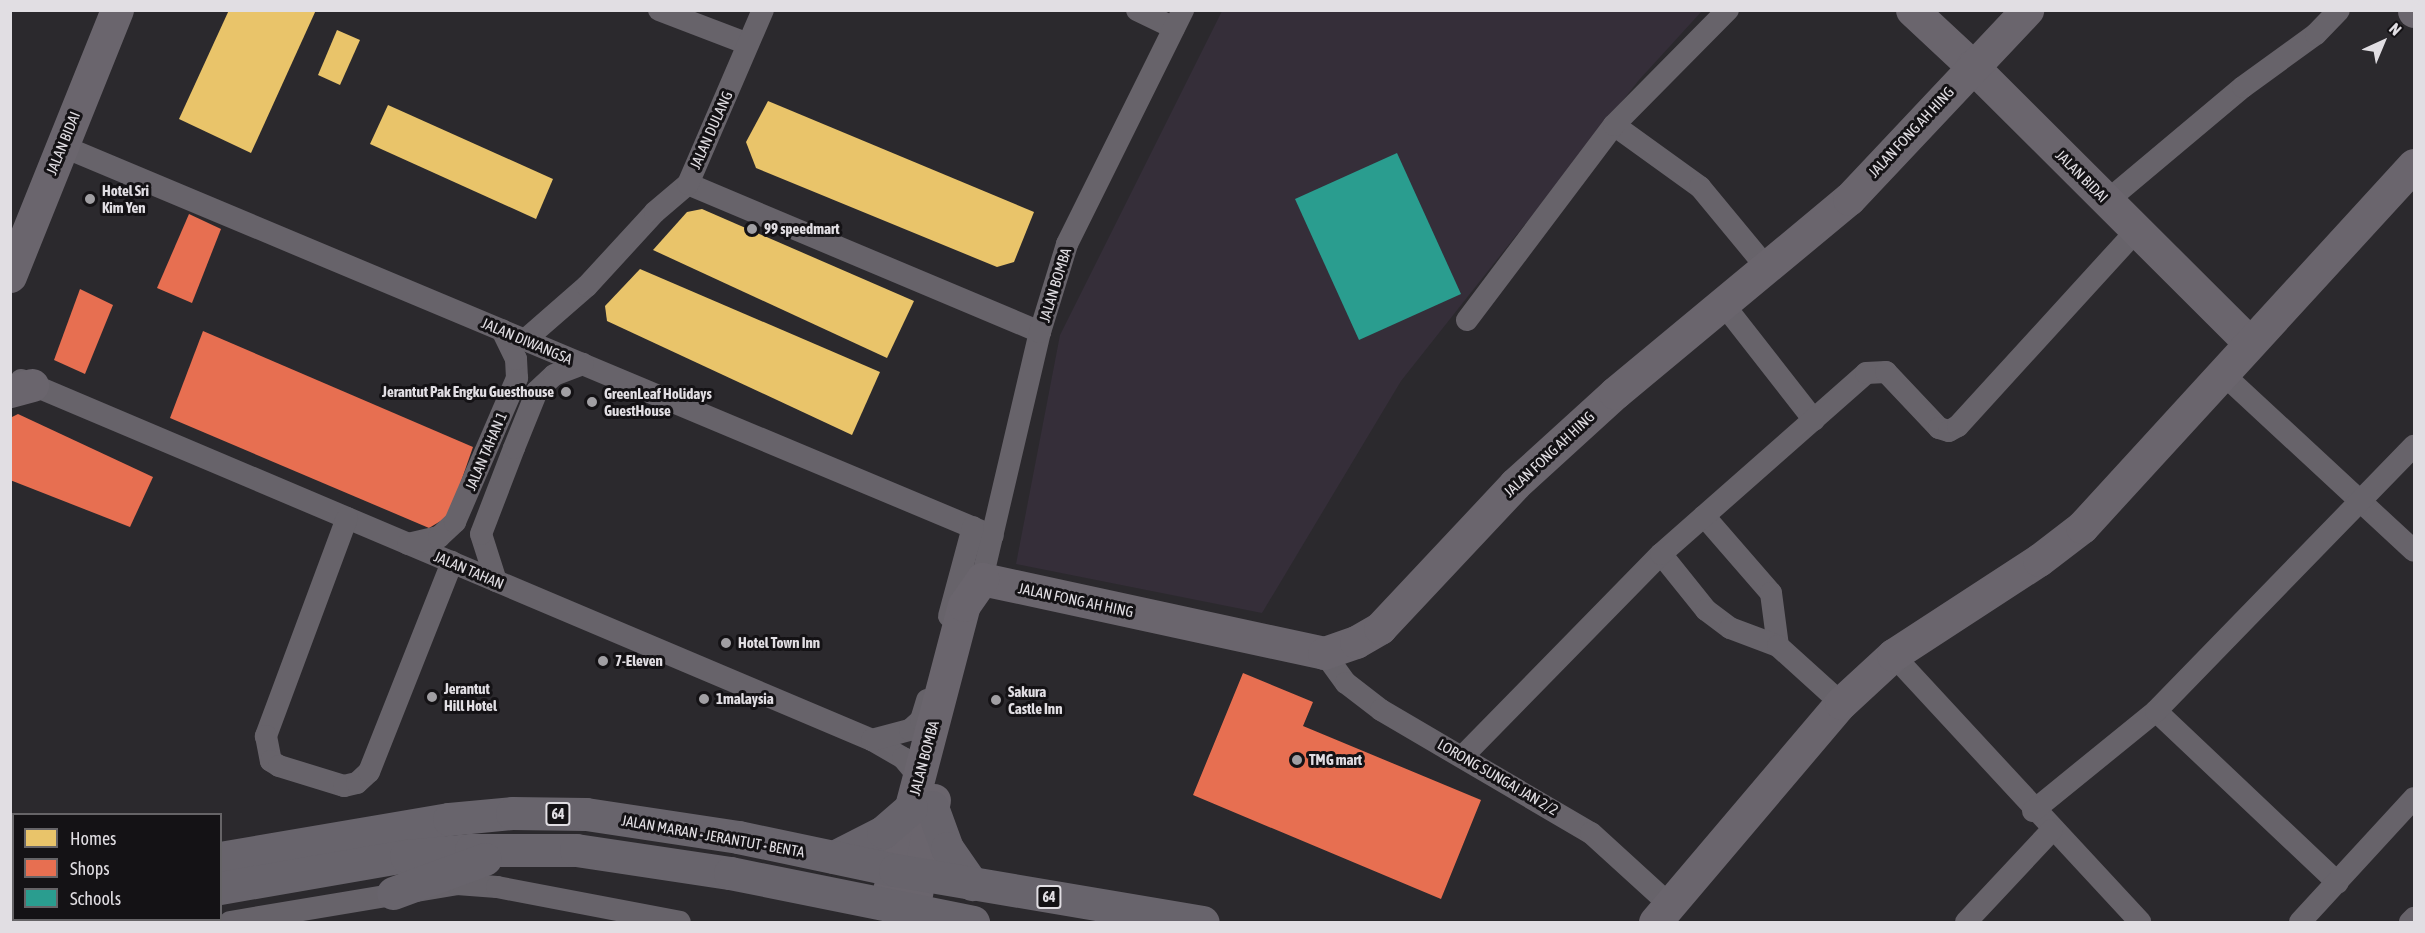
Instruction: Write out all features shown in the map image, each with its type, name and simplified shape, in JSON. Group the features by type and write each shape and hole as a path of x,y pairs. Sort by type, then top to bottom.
{"main road":[{"name":"JALAN BIDAI","path":"10,276 117,10"},
{"name":"JALAN BIDAI","path":"1912,10 1972,66 2250,343"},
{"name":"JALAN FONG AH HING","path":"982,579 1324,653 1380,628 1515,484 1615,393 1849,199 2027,10"},
{"path":"1662,914 1841,703 1893,655 2039,560 2082,527 2250,343 2410,180"},
{"name":"JALAN BOMBA","path":"898,915 921,798 983,608 982,579"},
{"path":"834,857 883,832 921,798 947,848 972,884"},
{"name":"JALAN MARAN - JERANTUT - BENTA","path":"222,858 449,819 512,813 586,814 738,837 972,884 1203,922"},
{"path":"393,893 472,866 502,850"},
{"path":"222,888 406,856 502,850 576,850 718,871 898,915 973,922"}],"street":[{"path":"659,10 748,44"},
{"name":"JALAN DULANG","path":"525,340 587,286 655,212 688,184 763,10"},
{"path":"1137,10 1178,19"},
{"path":"1467,320 1614,125 1728,10"},
{"path":"2107,201 2243,87 2316,34 2338,10"},
{"name":"JALAN BOMBA","path":"982,579 983,531 1066,244 1178,19"},
{"path":"1614,125 1700,187 1767,268"},
{"name":"JALAN DIWANGSA","path":"62,146 983,531"},
{"path":"688,184 1040,332"},
{"path":"1464,755 1661,554 1866,373 1876,370 1895,379 1939,428 1949,431 1958,426 2136,231"},
{"name":"JALAN DULANG","path":"554,352 587,286"},
{"path":"1724,304 1814,420"},
{"name":"JALAN TAHAN 1","path":"408,544 439,537 455,522 517,378 516,359 502,330"},
{"name":"JALAN TAHAN 1","path":"496,581 481,534 537,390 554,375 583,364"},
{"path":"2223,374 2359,502 2415,551"},
{"name":"JALAN TAHAN","path":"18,384 347,518 872,740 903,758 921,798"},
{"path":"2033,812 2156,711 2415,446"},
{"path":"1704,516 1772,593 1778,646"},
{"path":"347,518 266,736 270,761 279,766 344,786 357,783 369,772 452,562"},
{"path":"872,740 899,736 921,720 983,531"},
{"path":"1661,554 1706,610 1730,628 1778,646 1841,703"},
{"name":"LORONG SUNGAI JAN 2/2","path":"1324,653 1346,683 1382,710 1464,755 1591,833 1662,914"},
{"path":"1893,655 2033,812 2140,922"},
{"path":"2156,711 2338,883"},
{"path":"2300,922 2414,798"},
{"path":"1966,922 2052,830"},
{"path":"230,922 393,893 458,884 497,887 680,922"},
{"path":"2410,922 2415,918"}],"shaded area":[{"path":"1222,11 1702,11 1639,80 1401,381 1262,613 1016,564 1060,335"}],"building: Homes":[{"path":"229,10 316,10 251,153 179,119"},
{"path":"337,30 360,40 340,85 318,75"},
{"path":"768,101 1034,212 1014,262 997,267 756,168 746,142"},
{"path":"388,105 553,179 536,219 370,144"},
{"path":"702,209 914,301 887,358 653,250 687,212"},
{"path":"640,269 880,372 852,435 607,321 605,306"}],"building: Shops":[{"path":"189,214 221,229 192,303 157,288"},
{"path":"80,289 113,305 85,374 54,360"},
{"path":"203,331 473,447 449,516 429,528 170,418"},
{"path":"18,414 153,477 130,527 10,480 10,418"},
{"name":"TMG mart","path":"1243,673 1313,702 1303,726 1481,800 1441,899 1193,795"}],"building: Schools":[{"path":"1397,153 1461,294 1359,340 1295,199"}],"place":[{"name":"Hotel Sri Kim Yen","path":"90,199"},
{"name":"99 speedmart","path":"752,229"},
{"name":"Jerantut Pak Engku Guesthouse","path":"566,392"},
{"name":"GreenLeaf Holidays GuestHouse","path":"592,402"},
{"name":"Hotel Town Inn","path":"726,643"},
{"name":"7-Eleven","path":"603,661"},
{"name":"Jerantut Hill Hotel","path":"432,697"},
{"name":"1malaysia","path":"704,699"},
{"name":"Sakura Castle Inn","path":"996,700"},
{"name":"TMG mart","path":"1297,760"}]}
